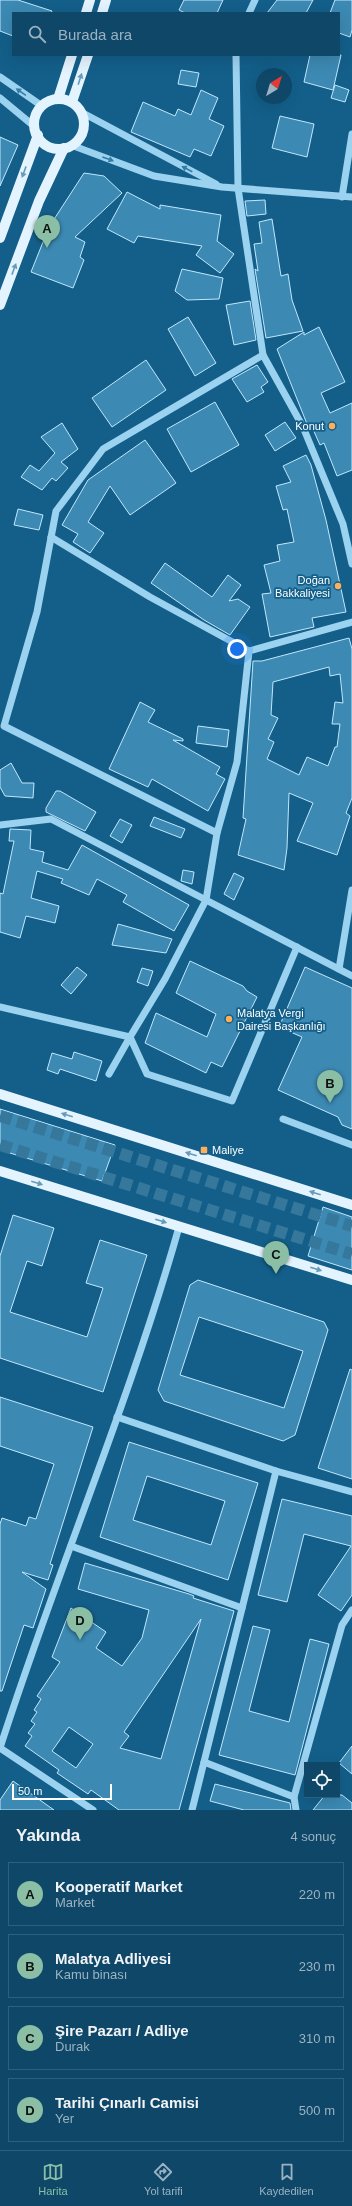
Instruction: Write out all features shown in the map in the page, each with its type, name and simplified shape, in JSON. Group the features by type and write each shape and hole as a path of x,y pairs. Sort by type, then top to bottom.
{"main road":[{"path":"86,12 90,0"},
{"path":"102,12 106,0"},
{"path":"58,99 72,56"},
{"path":"72,102 88,56"},
{"path":"0,238 36,131 35,119 42,106 50,100 58,99 72,102 81,112 84,127 78,141 68,147 39,202 0,305"},
{"path":"36,131 49,146 68,147"},
{"path":"0,1094 352,1204"},
{"path":"0,1171 352,1280"}],"street":[{"path":"249,12 255,0"},
{"path":"236,56 238,188 263,355 303,427 343,524 352,564"},
{"path":"0,77 42,106"},
{"path":"0,98 36,131"},
{"path":"81,112 222,187"},
{"path":"342,197 352,134"},
{"path":"68,147 154,176 222,187 352,197"},
{"path":"218,833 2,727 36,612 56,511 103,449 263,355"},
{"path":"51,537 150,597 249,651 352,622"},
{"path":"109,1074 165,979 206,900 218,833 237,762 249,651"},
{"path":"0,825 51,819 352,976"},
{"path":"339,969 352,890"},
{"path":"130,1037 147,1074 232,1101 297,947"},
{"path":"0,1008 130,1037"},
{"path":"282,1119 352,1144"},
{"path":"92,1810 0,1748 18,1690 117,1417 179,1227"},
{"path":"117,1417 276,1471 352,1492"},
{"path":"192,1810 276,1471"},
{"path":"71,1546 242,1608"},
{"path":"296,1810 294,1797 342,1625 352,1610"},
{"path":"204,1762 294,1797"}],"building":[{"path":"0,0 18,0 52,11 12,12 12,36 0,31"},
{"path":"184,0 223,0 217,12 183,12 179,10"},
{"path":"277,0 313,0 307,12 268,12"},
{"path":"335,0 352,0 352,30 350,37 340,33 340,12 330,12"},
{"path":"341,55 333,90 304,82 310,56"},
{"path":"181,70 199,73 196,87 178,84"},
{"path":"335,85 349,90 345,102 331,98"},
{"path":"201,90 218,98 209,119 224,126 211,156 194,149 190,157 131,132 143,102 175,116 178,109 191,115"},
{"path":"280,116 314,124 307,157 272,148"},
{"path":"0,137 18,145 0,186"},
{"path":"84,173 104,176 122,193 75,237 85,242 80,257 84,260 73,288 31,272 49,227"},
{"path":"127,192 160,209 160,205 221,215 217,241 234,254 220,273 196,255 202,246 138,236 134,243 107,229"},
{"path":"265,200 266,214 247,216 245,201"},
{"path":"272,219 281,276 288,274 292,300 303,331 266,338 255,269 258,271 254,244 262,243 259,222"},
{"path":"182,269 223,278 219,299 187,300 175,291"},
{"path":"250,301 256,340 234,345 226,305"},
{"path":"188,317 216,363 195,376 168,329"},
{"path":"319,327 345,382 321,393 330,413 352,403 352,470 337,476 324,443 320,445 312,427 309,429 277,349 304,332 304,335"},
{"path":"146,360 166,390 112,427 92,398"},
{"path":"257,365 268,382 261,387 264,392 247,402 232,379"},
{"path":"215,402 239,445 191,472 167,429"},
{"path":"285,422 296,438 275,451 265,435"},
{"path":"62,423 78,449 61,462 68,468 56,481 52,478 42,490 21,477 30,465 39,471 55,453 41,437"},
{"path":"145,440 176,483 130,515 110,486 88,522 104,533 90,553 73,542 78,534 62,525 88,480"},
{"path":"306,455 311,465 326,520 346,612 312,618 314,627 270,637 262,594 271,593 264,565 280,561 277,545 294,542 287,509 283,510 276,486 291,482 283,466"},
{"path":"18,509 43,515 39,530 14,525"},
{"path":"165,563 212,597 228,575 241,585 229,601 238,599 250,607 230,635 204,620 151,583"},
{"path":"349,638 352,649 352,798 346,813 350,816 337,855 297,841 313,803 289,793 287,848 284,870 238,855 246,819 243,818 253,661 262,661","holes":["329,667 330,676 340,674 343,703 335,702 332,724 340,724 337,747 335,747 328,766 307,757 299,775 267,759 274,742 268,739 278,718 271,715 273,682"]},
{"path":"140,702 155,710 148,722 183,739 183,741 173,740 220,767 216,774 225,779 208,811 152,779 148,787 109,769"},
{"path":"198,726 229,730 227,747 196,743"},
{"path":"11,763 22,783 34,783 33,798 5,796 0,787 0,770"},
{"path":"56,791 60,791 96,812 85,831 46,812 46,808"},
{"path":"154,817 185,829 181,838 150,826"},
{"path":"120,819 132,825 122,843 110,836"},
{"path":"10,829 31,830 30,849 44,852 42,862 68,870 82,845 189,905 174,931 123,902 127,895 97,879 89,895 61,883 63,879 37,871 31,898 59,906 55,923 26,916 20,938 0,932 0,893 3,894 14,841 9,841"},
{"path":"183,870 194,872 192,884 181,881"},
{"path":"234,873 244,878 234,900 224,894"},
{"path":"118,924 172,939 166,953 112,945"},
{"name":"Malatya Vergi Dairesi Başkanlığı","path":"190,961 243,986 247,991 257,997 222,1067 211,1062 206,1073 145,1043 156,1013 207,1037 216,1014 176,993"},
{"path":"77,967 87,975 71,994 61,985"},
{"path":"305,967 352,988 352,1129 342,1125 338,1117 278,1090 302,1037 279,1027"},
{"path":"142,968 153,971 148,986 137,982"},
{"path":"74,1052 102,1061 96,1081 60,1069 58,1074 47,1070 52,1053 72,1059"},
{"path":"0,1109 115,1145 102,1181 0,1150"},
{"path":"323,1207 352,1217 352,1270 308,1256"},
{"path":"13,1215 54,1228 42,1266 27,1261 10,1312 87,1337 103,1288 86,1283 100,1240 147,1255 103,1392 0,1358 0,1256"},
{"path":"198,1280 324,1322 328,1330 295,1435 283,1441 164,1401 158,1390 190,1285","holes":["199,1317 303,1351 284,1408 180,1375"]},
{"path":"350,1369 352,1370 352,1479 318,1468"},
{"path":"0,1397 93,1427 50,1564 53,1565 48,1580 22,1572 46,1589 33,1628 24,1625 2,1691 0,1691 0,1524 2,1518 26,1526 29,1517 36,1519 54,1464 0,1446"},
{"path":"129,1442 258,1483 228,1580 100,1537","holes":["147,1476 225,1501 211,1545 133,1520"]},
{"path":"282,1499 352,1516 352,1595 341,1611 318,1595 351,1546 304,1534 287,1602 258,1595"},
{"path":"85,1563 189,1594 194,1596 193,1598 234,1611 179,1810 119,1810 91,1790 88,1794 57,1773 59,1770 25,1746 32,1736 28,1733 35,1724 31,1721 37,1712 34,1710 41,1699 37,1696 60,1662 52,1657 71,1608 106,1632 96,1648 122,1666 142,1638 149,1610 78,1589","holes":["201,1619 161,1759 120,1748 129,1736 124,1732","69,1727 93,1744 76,1768 52,1751"]},
{"path":"253,1626 270,1630 249,1711 289,1722 310,1639 329,1644 295,1775 219,1755"},
{"path":"352,1746 352,1774 340,1762"},
{"path":"13,1781 54,1810 0,1810 0,1800"},
{"path":"215,1784 290,1803 291,1810 244,1810 210,1801"},
{"path":"340,1795 342,1795 352,1803 352,1810 313,1810 323,1798 340,1798"}],"tunnel":[{"path":"0,1116 352,1226"},
{"path":"0,1145 352,1254"}],"place":[{"name":"Kooperatif Market","path":"47,248"},
{"name":"Konut","path":"332,426"},
{"name":"Doğan Bakkaliyesi","path":"338,586"},
{"name":"Malatya Vergi Dairesi Başkanlığı","path":"229,1019"},
{"name":"Malatya Adliyesi","path":"330,1103"},
{"name":"Maliye","path":"204,1150"},
{"name":"Şire Pazarı / Adliye","path":"276,1274"},
{"name":"Tarihi Çınarlı Camisi","path":"80,1640"}]}
